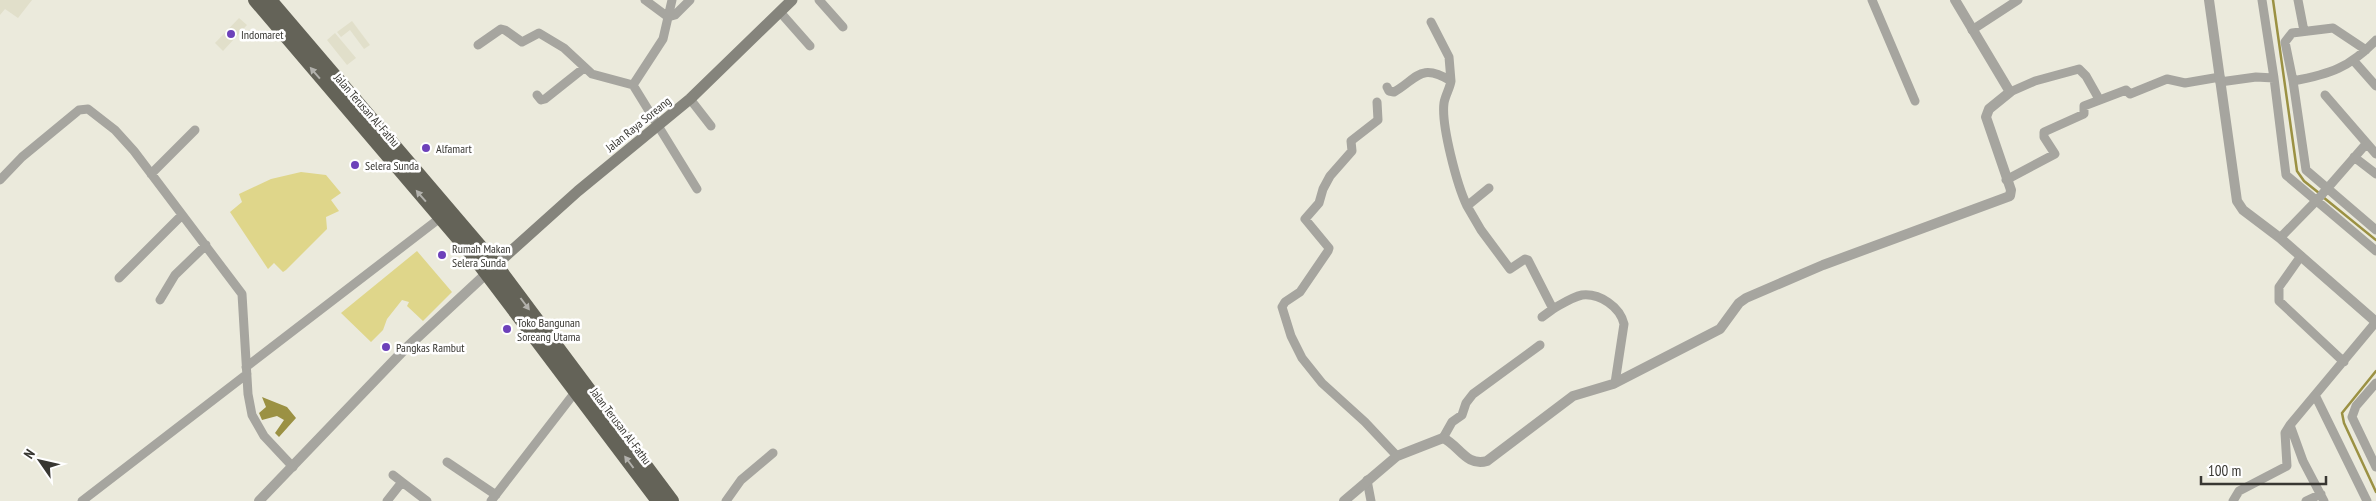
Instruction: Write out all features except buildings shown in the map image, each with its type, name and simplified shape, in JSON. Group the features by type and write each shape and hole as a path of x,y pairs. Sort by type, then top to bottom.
{"highway":[{"name":"Jalan Terusan Al-Fathu","path":"255,0 440,218 492,269 576,391 658,501"},
{"name":"Jalan Terusan Al-Fathu","path":"270,0 492,269 672,501"}],"main road":[{"name":"Jalan Raya Soreang","path":"492,269 578,191 690,99 792,0"}],"street":[{"path":"645,0 668,17"},
{"path":"633,85 663,40 672,0"},
{"path":"668,17 675,15 690,0"},
{"path":"819,0 843,27"},
{"path":"1872,0 1916,101"},
{"path":"1954,0 2010,92"},
{"path":"1972,30 2018,0"},
{"path":"2209,0 2237,201 2243,210 2280,238 2376,322 2285,432 2287,466"},
{"path":"2262,0 2286,175 2376,230"},
{"path":"2298,0 2304,31"},
{"path":"780,12 810,46"},
{"path":"1431,22 1449,57 1451,81 1444,104 1446,126 1456,180 1467,206 1480,230 1510,269 1525,259 1528,260 1553,309"},
{"path":"2366,50 2333,28 2292,33 2285,42 2293,81 2305,167 2321,195 2376,251"},
{"path":"478,45 501,29 522,42 539,33 564,48 584,68 597,76 633,85 697,189"},
{"path":"2293,81 2324,76 2354,60 2376,40"},
{"path":"2354,60 2376,86"},
{"path":"537,95 541,100 545,99 584,68"},
{"path":"1443,438 1450,441 1470,460 1481,463 1487,462 1573,396 1615,383 1720,329 1739,303 1746,298 1823,265 2008,197 2011,194 2011,190 1986,117 1989,109 2010,92 2035,81 2079,69 2086,76 2099,99"},
{"path":"1387,87 1390,92 1396,92 1420,73 1444,77 1451,81"},
{"path":"2006,180 2055,154 2044,137 2044,132 2084,114 2084,106 2099,99 2126,90 2130,94 2167,79 2185,83 2256,77 2274,78"},
{"path":"2325,95 2376,154"},
{"path":"690,99 711,126"},
{"path":"1377,102 1378,120 1351,141 1352,151 1330,176 1323,189 1319,203 1305,219 1323,238 1329,248 1328,251 1300,292 1285,302 1282,307 1290,336 1302,358 1322,383 1365,422 1397,456"},
{"path":"0,180 22,157 84,108 115,130 206,245 242,294 252,415 256,425 294,467"},
{"path":"151,174 195,130"},
{"path":"2280,238 2366,144"},
{"path":"2354,157 2376,174"},
{"path":"1467,206 1489,188"},
{"path":"119,278 182,215"},
{"path":"82,501 440,218"},
{"path":"160,300 175,275 206,245"},
{"path":"2301,256 2279,287 2278,301 2344,362"},
{"path":"259,501 294,467 404,350 492,269"},
{"path":"1542,317 1553,309 1581,295 1603,299 1619,312 1624,324 1615,383"},
{"path":"1344,501 1397,456 1443,438 1452,422 1462,414 1472,394 1540,345"},
{"path":"2376,383 2356,406 2352,417 2376,467"},
{"path":"447,462 493,498 576,391"},
{"path":"2315,395 2367,501"},
{"path":"2290,425 2303,460 2322,498 2306,501"},
{"path":"726,501 741,480 773,453"},
{"path":"2233,501 2239,491 2287,466 2303,460"},
{"path":"393,475 427,501"},
{"path":"1367,480 1371,501"},
{"path":"387,501 402,482"}],"shaded area":[{"path":"0,0 32,0 18,18 5,9 0,15"},
{"name":"Indomaret","path":"239,18 247,25 223,51 215,43"},
{"path":"352,21 370,45 364,49 350,30 341,37 337,32"},
{"path":"335,33 356,58 347,65 327,40"},
{"path":"301,172 326,175 341,193 331,200 339,211 326,217 327,229 286,270 283,272 274,263 268,269 230,212 242,202 239,194 271,179"},
{"path":"417,251 452,292 423,321 407,306 409,302 402,300 387,319 383,330 371,342 341,313"},
{"path":"262,397 287,407 296,418 279,437 275,433 284,420 277,416 262,420 259,413 266,407"}],"waterway":[{"path":"2273,0 2297,171 2304,181 2319,193"},
{"path":"2323,197 2376,240"},
{"path":"2376,371 2342,413 2344,423 2376,492"}],"place":[{"name":"Indomaret","path":"231,34"},
{"name":"Alfamart","path":"426,148"},
{"name":"Selera Sunda","path":"355,165"},
{"name":"Rumah Makan Selera Sunda","path":"442,255"},
{"name":"Toko Bangunan Soreang Utama","path":"507,329"},
{"name":"Pangkas Rambut","path":"386,347"}]}
